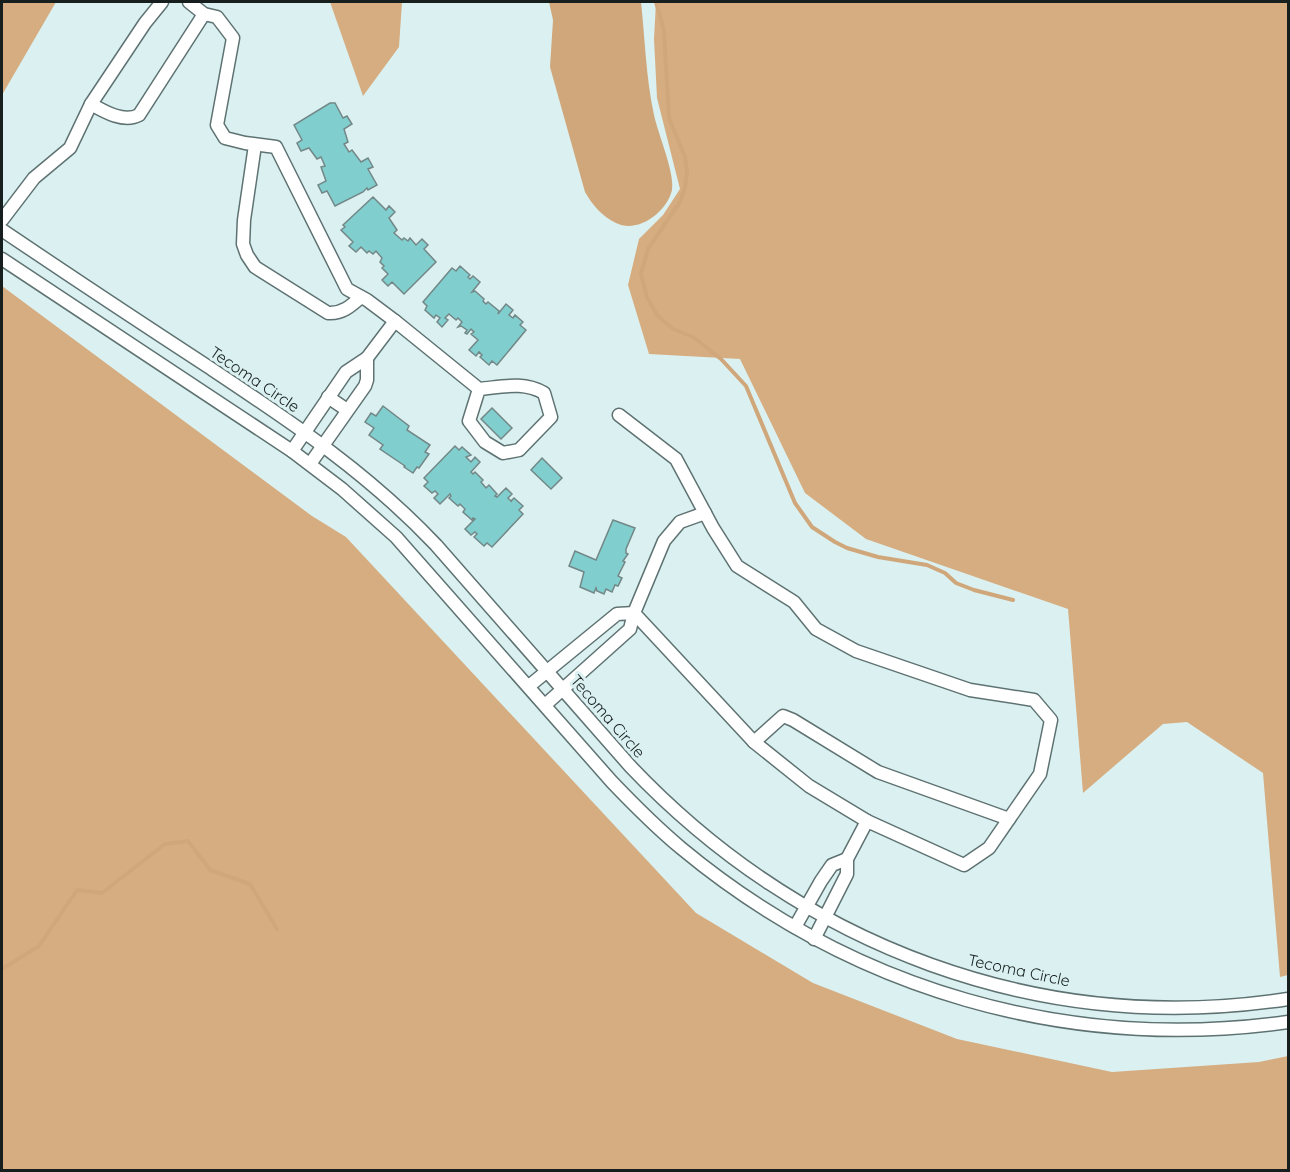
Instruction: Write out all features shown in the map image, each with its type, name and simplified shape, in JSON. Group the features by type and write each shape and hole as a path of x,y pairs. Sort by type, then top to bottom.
{"street":[{"path":"2,220 34,178 69,148 91,104 145,22 162,2"},
{"path":"189,2 204,15 217,17 233,38 217,124 225,138 276,147 347,289 395,321 479,389 520,385 533,387 544,393 551,417 519,450 503,453 485,442 469,421 479,389"},
{"path":"91,104 103,111 122,117 132,118 139,115 204,15"},
{"path":"255,145 244,220 243,244 255,267 328,313 342,311 361,297"},
{"name":"Tecoma Circle","path":"2,230 305,431 368,480 404,511 436,545 663,801 735,861 806,908 899,953 987,983 1032,993 1126,1006 1172,1008 1228,1006 1288,999"},
{"path":"2,259 292,451 342,489 396,537 612,782 680,848 735,891 814,939 880,970 924,987 1037,1018 1125,1029 1202,1031 1288,1022"},
{"path":"292,451 346,372 367,358 395,321"},
{"path":"310,464 367,380 367,358"},
{"path":"328,397 347,410"},
{"path":"529,686 617,614 634,614 754,742 809,786 867,821 964,865 989,848 1040,774 1051,720 1034,700 970,690 856,651 816,629 794,602 737,566 676,459 619,415"},
{"path":"545,705 630,629 664,541 680,522 705,513"},
{"path":"754,742 783,716 878,772 1009,819"},
{"path":"814,939 847,874 847,859 867,821"},
{"path":"795,927 832,865 847,859"},
{"path":"1125,1029 1126,1006"}],"shaded area":[{"path":"2,2 56,2 2,95"},
{"path":"330,2 402,2 399,47 363,96"},
{"path":"549,2 641,2 651,101 669,164 672,183 672,190 664,206 658,213 642,223 625,226 616,223 598,210 585,192 550,67 553,20"},
{"path":"656,2 1288,2 1288,975 1280,977 1263,773 1187,722 1163,724 1083,793 1068,609 866,539 805,493 740,359 649,354 628,285 639,239 663,215 680,189 657,98 654,39"},
{"path":"2,286 312,516 346,537 696,913 813,983 957,1039 1112,1072 1259,1062 1288,1056 1288,1170 2,1170"}],"building":[{"path":"330,103 335,103 343,118 347,116 352,124 344,129 348,142 344,144 349,152 352,150 361,162 368,158 373,167 368,169 377,185 335,206 327,191 322,193 318,185 326,181 321,167 325,166 321,157 317,159 309,148 301,151 297,143 302,140 294,125"},
{"path":"373,197 386,210 389,206 395,212 389,218 397,230 394,233 402,240 404,238 408,241 410,238 416,245 422,239 428,245 424,249 436,262 404,294 392,282 388,286 382,280 388,274 382,268 384,266 380,262 382,258 376,251 373,254 369,251 367,253 361,247 356,252 349,246 353,242 341,230 345,227 343,225"},
{"path":"460,266 470,275 468,277 470,279 473,276 480,282 472,292 475,291 486,304 488,302 499,311 498,314 506,304 513,310 509,315 513,318 515,315 523,322 520,325 526,330 497,365 492,361 489,365 480,357 482,355 479,352 476,356 469,350 478,340 471,334 474,332 471,329 467,334 465,333 467,330 461,326 458,327 462,322 458,318 456,320 449,314 445,318 448,320 442,327 437,322 440,318 436,315 434,318 425,310 427,306 423,302 452,268 456,271"},
{"path":"383,406 409,426 407,430 430,445 425,452 429,454 413,473 380,449 383,445 369,435 374,428 365,422 371,413 376,416"},
{"path":"492,408 512,428 501,439 481,419"},
{"path":"455,446 459,450 462,447 471,455 466,457 471,462 475,457 480,462 471,472 473,474 475,472 483,480 481,482 486,488 489,485 497,497 506,488 512,494 508,498 511,501 514,498 523,506 519,510 523,514 492,547 487,543 484,546 474,537 477,534 475,532 471,535 465,529 475,519 472,520 463,512 465,509 460,504 458,506 449,498 450,494 440,504 434,498 438,494 435,491 432,493 424,486 428,482 424,478"},
{"path":"542,458 562,478 551,489 531,470"},
{"path":"613,520 635,528 626,549 628,554 618,576 622,578 612,592 606,589 604,594 596,588 594,593 580,587 584,572 569,566 575,551 596,560"}],"waterway":[{"path":"656,2 664,31 669,118 685,157 687,172 680,202 648,249 641,274 647,297 657,315 673,329 693,337 721,359 746,386 795,503 812,527 847,548 878,557 927,565 945,573 956,583 1013,600"},
{"path":"2,969 39,946 77,890 102,893 165,844 188,841 210,870 250,884 277,929"}]}
